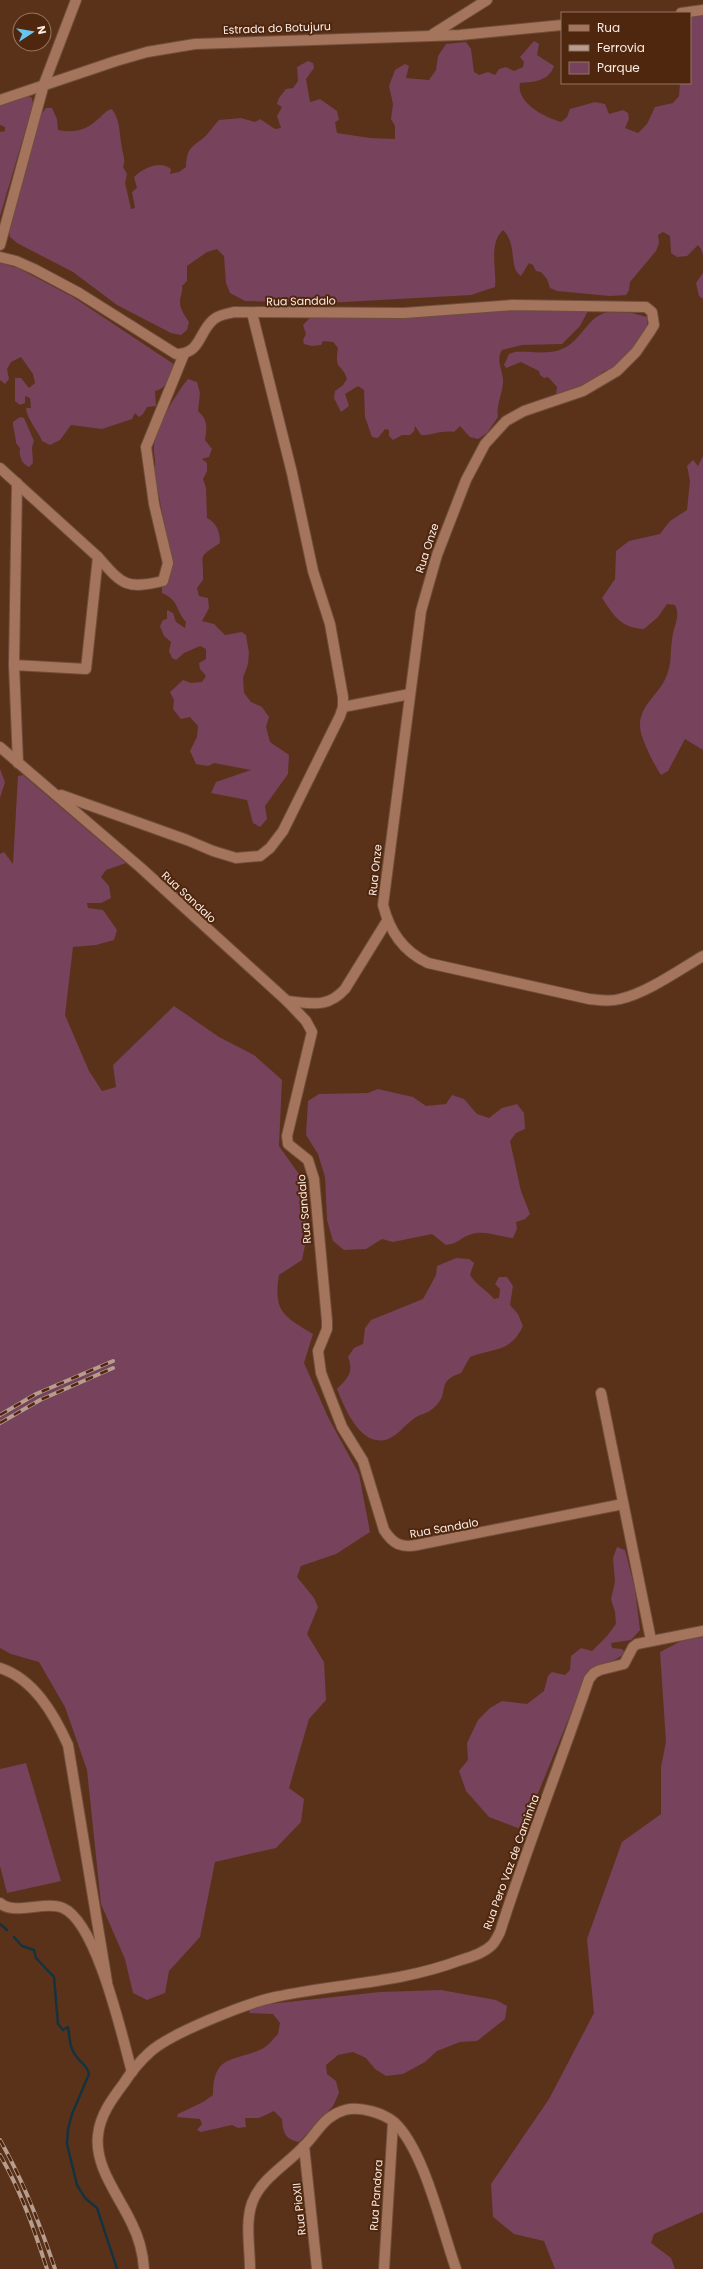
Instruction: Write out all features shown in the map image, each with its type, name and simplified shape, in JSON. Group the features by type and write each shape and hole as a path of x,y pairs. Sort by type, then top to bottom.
{"street":[{"path":"0,245 44,84 76,0"},
{"path":"433,34 487,0"},
{"path":"688,12 703,10"},
{"name":"Estrada do Botujuru","path":"0,100 44,84 147,52 195,44 433,34 460,35 561,25"},
{"path":"0,257 11,259 34,269 78,293 166,350 176,354 184,354 146,447 154,504 168,563 163,581 144,586 121,582 98,557 0,468"},
{"name":"Rua Sandalo","path":"184,354 192,350 212,320 220,315 234,312 404,313 512,306 646,307"},
{"name":"Rua Onze","path":"646,307 652,312 654,325 636,352 616,371 583,391 524,411 506,421 485,444 466,480 437,554 421,610 383,905 387,921 394,933 413,956 428,963 597,1000 620,999 635,994 703,956"},
{"path":"54,792 187,840 213,851 236,858 260,856 270,848 283,831 343,707 330,624 313,572 292,473 252,313"},
{"path":"16,483 14,665 18,764"},
{"path":"14,665 86,669 98,557"},
{"path":"343,707 410,694"},
{"name":"Rua Sandalo","path":"0,747 18,764 54,792 287,1001 306,1021 312,1032 287,1136 288,1144 308,1160 312,1167 314,1179 327,1321 327,1329 318,1358 335,1411 363,1461 384,1530 389,1538 400,1546 417,1546 623,1504"},
{"path":"287,1001 325,1003 337,998 345,989 387,921"},
{"path":"601,1392 651,1640"},
{"name":"Rua Pero Vaz de Caminha","path":"144,2269 141,2247 132,2224 106,2174 99,2154 98,2136 101,2120 132,2072 150,2052 176,2036 263,2000 404,1978 432,1971 478,1954 491,1946 500,1932 532,1834 551,1788 589,1679 594,1673 600,1670 624,1664 633,1647 651,1640 703,1631"},
{"path":"0,1668 10,1671 34,1690 55,1716 68,1745 107,1982 132,2072"},
{"path":"0,1904 10,1908 52,1906 63,1908 83,1927 107,1982"},
{"path":"250,2269 249,2216 253,2202 264,2183 304,2146 329,2118 345,2110 357,2109 370,2111 393,2122 407,2138 422,2167 456,2269"},
{"name":"Rua Pandora","path":"384,2269 393,2122"},
{"name":"Rua PioXII","path":"304,2146 317,2269"}],"green space":[{"path":"703,14 703,255 698,245 687,256 677,257 671,253 670,236 663,232 658,235 659,243 656,251 630,282 629,290 626,295 610,296 557,291 550,288 547,279 541,272 536,271 533,265 529,263 521,276 515,267 508,236 503,230 498,236 494,250 495,287 471,295 326,303 245,301 230,293 226,283 224,256 217,249 207,252 187,266 187,281 182,286 180,305 189,322 187,330 181,335 171,333 117,305 73,272 17,243 10,237 8,227 39,117 46,108 52,108 57,119 58,130 69,131 88,127 112,109 117,119 119,128 124,160 123,167 127,174 125,183 131,209 135,208 132,192 137,188 134,177 147,168 157,165 167,166 171,169 170,174 179,172 186,167 188,153 191,148 206,135 219,120 241,118 255,122 260,119 275,129 281,128 277,116 282,107 277,104 279,98 286,89 293,88 298,81 297,67 308,61 313,63 314,68 306,79 310,102 320,99 337,111 339,120 335,122 337,133 370,138 395,139 395,126 391,119 393,104 389,86 395,70 405,64 409,66 406,78 429,80 436,70 438,56 446,44 466,42 471,49 474,72 479,75 488,72 495,75 499,69 506,67 514,71 523,67 524,62 520,57 534,41 539,44 537,55 554,66 549,75 545,78 520,83 522,97 527,103 547,117 561,122 567,117 570,109 595,102 605,104 609,114 623,110 628,113 629,119 625,128 638,133 647,124 655,107 673,103 679,96 680,84 691,84 691,15"},
{"path":"27,95 32,98 33,104 0,216 0,132 5,131 5,127 0,125 0,105"},
{"path":"0,263 18,268 73,297 175,365 166,384 155,391 156,406 147,407 143,414 139,417 135,413 132,419 102,429 71,425 60,440 50,445 42,441 30,421 27,412 26,408 31,408 30,398 25,396 25,403 20,405 15,401 15,378 21,378 29,388 35,383 33,374 21,357 11,362 7,369 9,379 5,384 0,380"},
{"path":"703,273 703,299 699,296 696,283"},
{"path":"514,308 588,311 580,326 562,344 522,345 502,350 499,359 503,383 498,408 498,417 487,433 478,439 470,437 460,426 454,432 421,435 415,426 414,431 410,435 402,435 393,440 389,436 389,430 385,429 378,438 372,437 365,417 364,390 358,386 345,394 349,406 341,412 334,398 335,391 343,385 347,379 338,364 338,348 333,342 323,341 321,345 312,346 304,344 303,340 306,334 303,325 311,317"},
{"path":"608,312 632,313 647,317 647,330 622,361 612,368 602,372 600,377 559,395 556,394 557,387 548,377 544,378 540,375 539,371 521,362 506,368 504,365 509,354 515,352 551,352 562,349 575,340 595,318"},
{"path":"188,379 197,382 200,393 198,411 204,418 206,424 205,440 212,449 209,457 202,459 207,463 207,471 203,479 206,488 207,518 216,525 220,539 220,543 204,555 202,561 203,580 197,588 199,596 208,598 209,608 202,621 214,624 225,635 242,632 246,635 249,653 248,664 243,678 244,693 251,702 262,707 269,717 266,727 270,742 289,755 288,774 265,806 267,819 260,827 253,823 247,800 211,793 216,782 251,770 214,763 208,766 196,764 190,751 197,737 198,726 190,717 181,719 173,709 174,700 170,692 183,680 191,683 202,682 206,676 200,669 199,663 206,659 206,649 200,646 184,653 176,660 172,658 169,651 171,642 164,636 160,626 163,620 167,619 167,610 173,613 176,622 185,628 186,622 172,599 162,593 162,587 171,570 171,557 154,471 154,446 155,438 162,420 178,392"},
{"path":"20,417 24,418 34,441 32,447 33,463 29,467 22,462 20,448 16,443 13,428 13,422"},
{"path":"703,456 703,750 685,739 668,771 661,775 645,745 640,727 643,712 646,706 663,683 668,672 671,645 677,618 677,609 675,605 667,604 658,617 644,629 636,628 619,620 602,598 615,579 616,551 629,541 660,534 670,521 687,510 690,481 687,466 693,460 698,466"},
{"path":"0,769 5,782 0,798"},
{"path":"23,775 126,863 106,870 101,877 109,886 111,898 101,903 87,903 88,908 103,910 117,930 114,940 96,945 73,947 65,1015 89,1071 102,1091 116,1087 113,1065 174,1006 219,1037 254,1055 282,1080 279,1146 301,1177 308,1231 302,1260 279,1275 279,1305 288,1317 313,1334 304,1363 328,1417 359,1474 370,1532 336,1554 301,1566 297,1577 314,1598 318,1607 307,1634 324,1662 326,1700 309,1719 289,1788 304,1799 301,1822 276,1848 215,1862 200,1937 169,1971 165,1993 147,2000 133,1993 125,1959 101,1904 87,1770 65,1707 39,1662 11,1654 0,1648 0,854 4,852 13,864 18,776"},
{"path":"378,1089 413,1097 426,1106 446,1104 452,1095 464,1099 477,1114 489,1118 502,1108 517,1104 524,1113 525,1129 516,1133 510,1141 521,1191 530,1214 525,1219 516,1222 517,1229 513,1238 485,1233 474,1233 465,1236 457,1242 446,1245 432,1234 393,1242 382,1239 366,1249 344,1250 333,1241 327,1220 325,1177 318,1154 306,1135 308,1101 319,1094 368,1093"},
{"path":"456,1258 469,1259 474,1263 470,1275 494,1299 499,1298 500,1289 495,1284 499,1277 507,1277 513,1286 510,1305 518,1314 523,1326 513,1341 507,1345 470,1357 461,1373 449,1379 446,1383 442,1398 432,1410 409,1422 391,1438 378,1440 370,1438 355,1424 344,1406 337,1389 349,1374 350,1362 348,1357 354,1348 363,1344 365,1328 371,1320 423,1299 436,1275 437,1266"},
{"path":"617,1547 625,1550 635,1589 640,1630 631,1640 611,1643 612,1648 622,1649 625,1653 620,1657 588,1671 523,1830 489,1817 466,1791 459,1771 468,1760 467,1743 478,1720 490,1708 502,1701 527,1704 544,1691 548,1676 552,1672 565,1675 570,1670 571,1656 581,1648 592,1651 607,1636 616,1624 615,1612 611,1599 615,1582 613,1558"},
{"path":"703,1637 703,2212 654,2234 651,2243 671,2258 675,2269 555,2269 544,2241 514,2234 493,2217 491,2184 549,2099 594,2013 587,1939 622,1842 661,1814 661,1767 666,1742 660,1652 683,1640"},
{"path":"26,1763 61,1881 7,1893 0,1866 0,1769"},
{"path":"441,1990 496,2000 507,2006 505,2019 477,2041 460,2042 437,2051 425,2062 403,2074 386,2076 375,2069 366,2058 353,2052 338,2055 326,2065 327,2074 336,2081 339,2093 333,2106 299,2142 294,2141 286,2135 283,2128 282,2119 274,2111 259,2118 245,2118 246,2127 238,2128 232,2125 201,2132 197,2130 202,2124 200,2119 177,2117 178,2114 203,2102 213,2095 214,2082 217,2072 221,2066 234,2058 262,2049 278,2034 280,2023 273,2014 249,2013 251,2008 269,2004 380,1992"}],"waterway":[{"path":"0,1924 7,1930"},
{"path":"14,1937 22,1946 34,1950 36,1958 54,1977 58,2024 63,2030 68,2027 72,2049 89,2074 72,2114 68,2129 67,2144 77,2185 85,2198 97,2208 117,2269"}],"railway":[{"path":"0,1415 36,1394 113,1361"},
{"path":"0,1423 40,1400 113,1368"},
{"path":"0,2140 31,2203 55,2269"},
{"path":"0,2155 21,2196 47,2269"}]}
